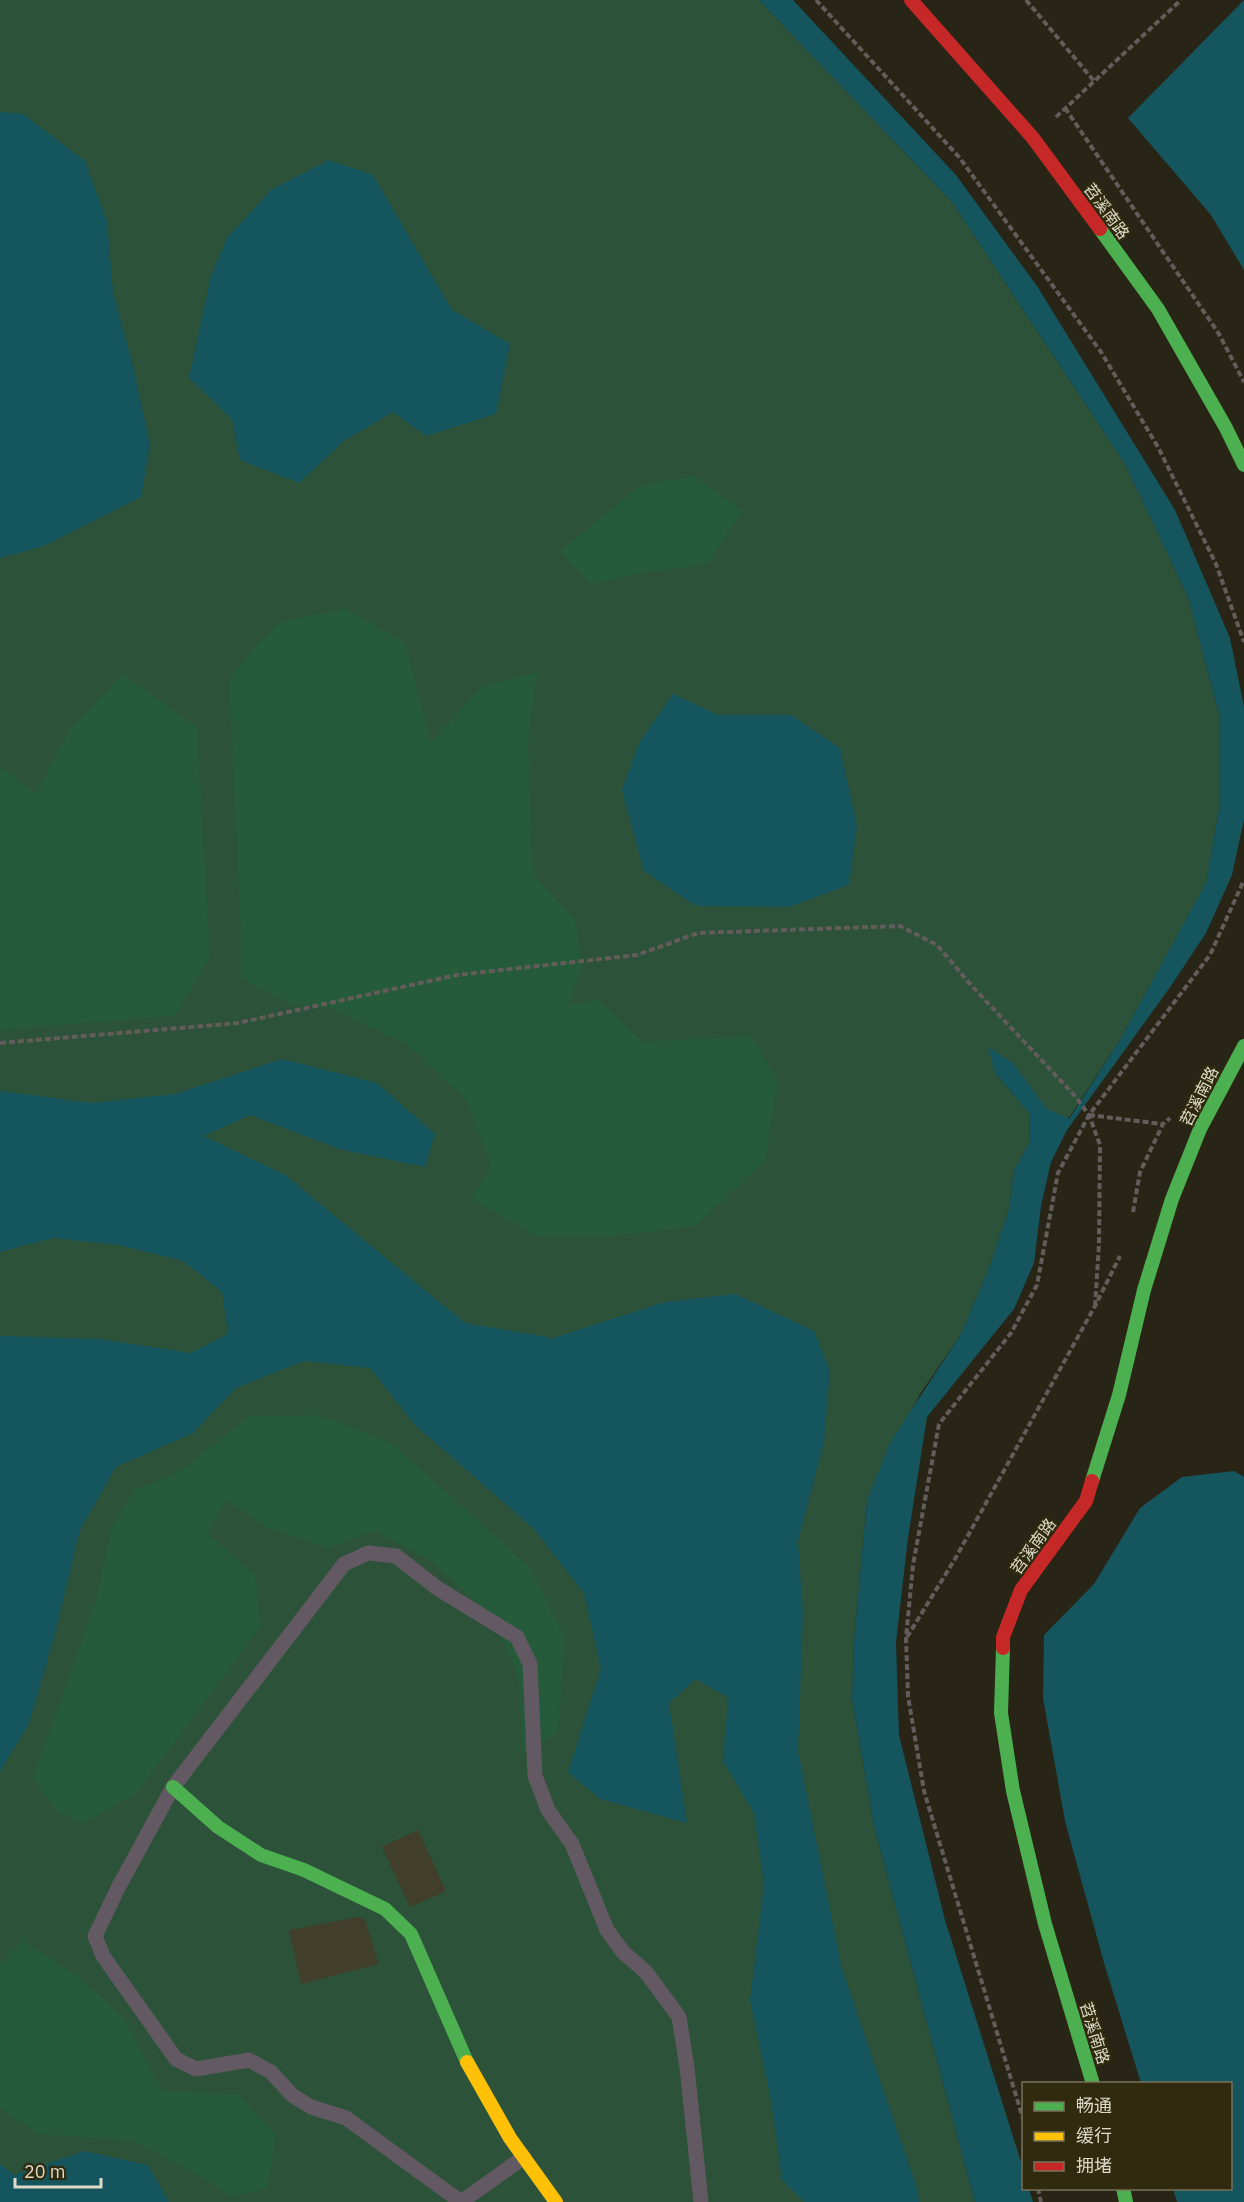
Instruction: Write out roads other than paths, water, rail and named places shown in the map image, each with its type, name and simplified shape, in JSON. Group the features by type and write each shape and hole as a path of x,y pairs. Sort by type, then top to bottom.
{"street":[{"name":"苕溪南路","path":"911,0 1033,138 1158,309 1226,428 1244,465"},
{"name":"苕溪南路","path":"1092,2082 1045,1924 1014,1791 1001,1713 1003,1637 1021,1590 1086,1501 1119,1395 1144,1290 1172,1199 1200,1129 1244,1046"},
{"path":"173,1787 218,1827 261,1855 304,1870 385,1909 411,1934 469,2065 510,2138 556,2202"}],"lane":[{"path":"524,2157 461,2202 346,2118 311,2107 292,2095 271,2072 249,2060 196,2069 176,2059 103,1956 94,1936 173,1787 344,1564 368,1553 396,1556 436,1588 517,1637 530,1664 535,1776 548,1810 572,1844 607,1930 623,1952 646,1972 679,2017 702,2202"}],"water":[{"path":"759,0 793,0 956,175 1037,286 1175,510 1230,638 1244,707 1244,819 1232,875 1206,933 1171,986 1067,1130 1051,1162 1041,1206 1034,1263 1014,1309 927,1417 908,1538 896,1642 899,1735 945,1920 1021,2162 1022,2190 1029,2190 1033,2202 975,2202 874,1826 852,1699 854,1639 867,1500 891,1441 961,1334 989,1268 1009,1208 1014,1170 1030,1142 1029,1113 995,1073 988,1047 1013,1063 1046,1108 1069,1119 1120,1040 1206,883 1220,804 1219,714 1188,597 1125,464 952,202"},
{"path":"1244,0 1244,270 1211,215 1128,118"},
{"path":"0,112 23,114 85,161 107,221 113,292 133,366 150,445 141,497 44,546 0,558"},
{"path":"329,160 373,175 452,310 510,344 496,414 426,436 393,412 344,441 299,483 240,460 232,419 189,378 211,276 227,238 271,190"},
{"path":"673,694 718,715 791,715 840,748 857,826 849,885 789,907 696,906 644,871 622,790 639,743"},
{"path":"282,1059 377,1083 435,1134 425,1167 339,1149 250,1115 204,1136 285,1175 465,1323 553,1338 665,1302 735,1294 814,1331 830,1371 824,1442 798,1541 803,1614 798,1751 842,1969 917,2188 919,2202 804,2202 782,2180 771,2100 750,2000 764,1885 754,1813 723,1761 728,1698 696,1679 669,1703 687,1823 600,1799 568,1772 601,1669 584,1593 534,1529 415,1425 370,1368 304,1361 236,1388 193,1433 116,1467 80,1530 55,1634 29,1724 0,1771 0,1336 99,1339 191,1353 228,1334 222,1292 183,1261 118,1245 53,1238 0,1252 0,1091 91,1103 175,1094"},
{"path":"1234,1471 1244,1477 1244,2202 1177,2202 1173,2190 1232,2190 1232,2082 1141,2082 1104,1963 1065,1821 1043,1698 1044,1635 1094,1584 1140,1508 1182,1477"},
{"path":"84,2151 148,2165 169,2202 0,2202 0,2164 14,2175"}]}
